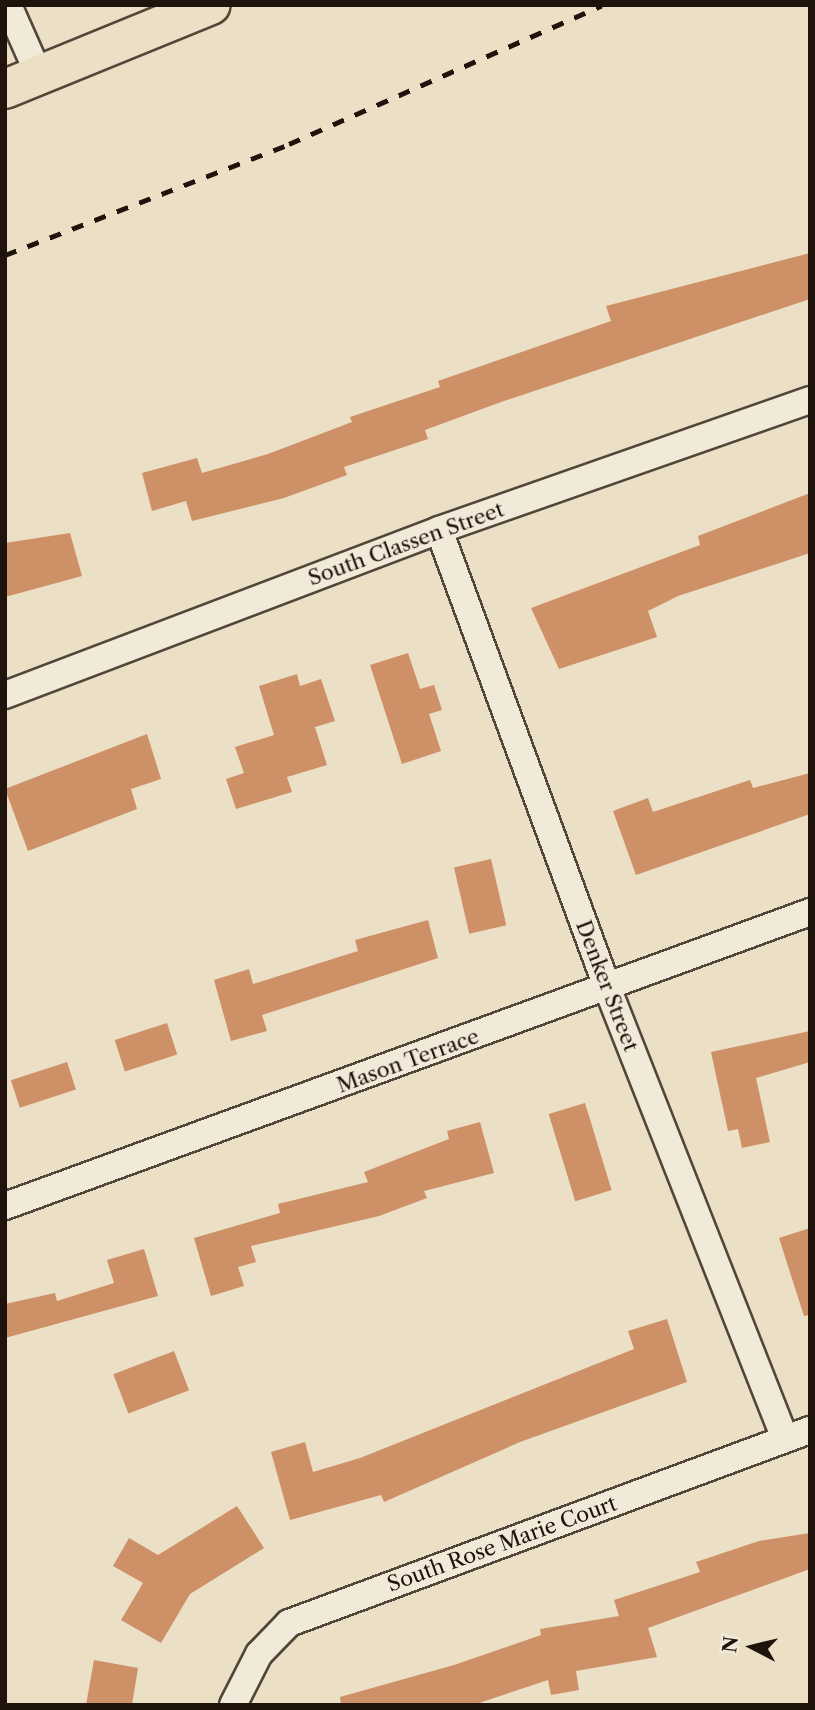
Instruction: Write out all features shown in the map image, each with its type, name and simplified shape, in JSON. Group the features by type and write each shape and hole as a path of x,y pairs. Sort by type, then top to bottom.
{"main road":[{"path":"22,82 211,5"}],"street":[{"path":"6,5 22,82"},
{"name":"South Classen Street","path":"5,695 439,530 810,400"},
{"name":"Denker Street","path":"439,530 607,987 797,1434"},
{"name":"Mason Terrace","path":"5,1206 810,912"},
{"name":"South Rose Marie Court","path":"233,1705 259,1654 289,1623 797,1434"}],"building":[{"path":"810,253 810,299 425,430 428,439 344,467 347,475 284,498 192,521 186,501 152,511 142,473 197,458 202,473 268,454 352,422 350,417 440,387 438,381 611,321 606,306"},
{"path":"810,493 810,553 678,596 648,611 657,637 559,669 531,608 700,545 698,536"},
{"path":"70,533 82,576 5,597 5,543"},
{"path":"408,653 420,689 434,685 442,710 429,714 441,751 402,764 370,665"},
{"path":"297,674 300,686 321,679 335,721 315,727 327,765 287,777 292,792 236,809 226,779 244,773 235,747 274,735 259,686"},
{"path":"147,734 161,779 131,789 137,809 28,851 5,789"},
{"path":"810,773 810,814 636,875 613,811 648,798 653,812 750,780 753,788"},
{"path":"491,859 506,925 469,934 454,868"},
{"path":"428,920 438,958 262,1015 267,1031 231,1041 214,980 249,969 253,984 358,951 355,940"},
{"path":"167,1023 177,1054 125,1071 115,1040"},
{"path":"810,1031 810,1062 756,1078 770,1142 742,1148 738,1129 728,1131 711,1052"},
{"path":"67,1062 76,1090 20,1108 11,1080"},
{"path":"585,1103 612,1190 575,1201 549,1114"},
{"path":"480,1122 494,1173 424,1191 427,1198 379,1216 251,1246 256,1262 238,1267 244,1286 211,1296 194,1238 280,1213 278,1204 368,1182 364,1172 449,1139 447,1131"},
{"path":"810,1228 810,1315 804,1316 779,1238"},
{"path":"144,1249 158,1296 5,1338 5,1304 55,1293 57,1301 114,1283 107,1260"},
{"path":"667,1319 687,1382 520,1442 384,1502 381,1495 290,1520 271,1452 305,1442 313,1472 360,1458 634,1349 628,1331"},
{"path":"174,1351 189,1390 128,1414 113,1374"},
{"path":"237,1506 264,1548 190,1594 161,1643 121,1620 143,1583 113,1566 129,1538 158,1555"},
{"path":"810,1533 810,1569 648,1628 657,1657 576,1671 579,1690 551,1695 548,1680 473,1705 341,1705 340,1697 454,1665 541,1635 540,1629 619,1616 614,1600 700,1572 696,1562 759,1541"},
{"path":"94,1660 138,1668 132,1705 86,1705"}],"railway":[{"path":"5,255 289,144 602,5"}]}
